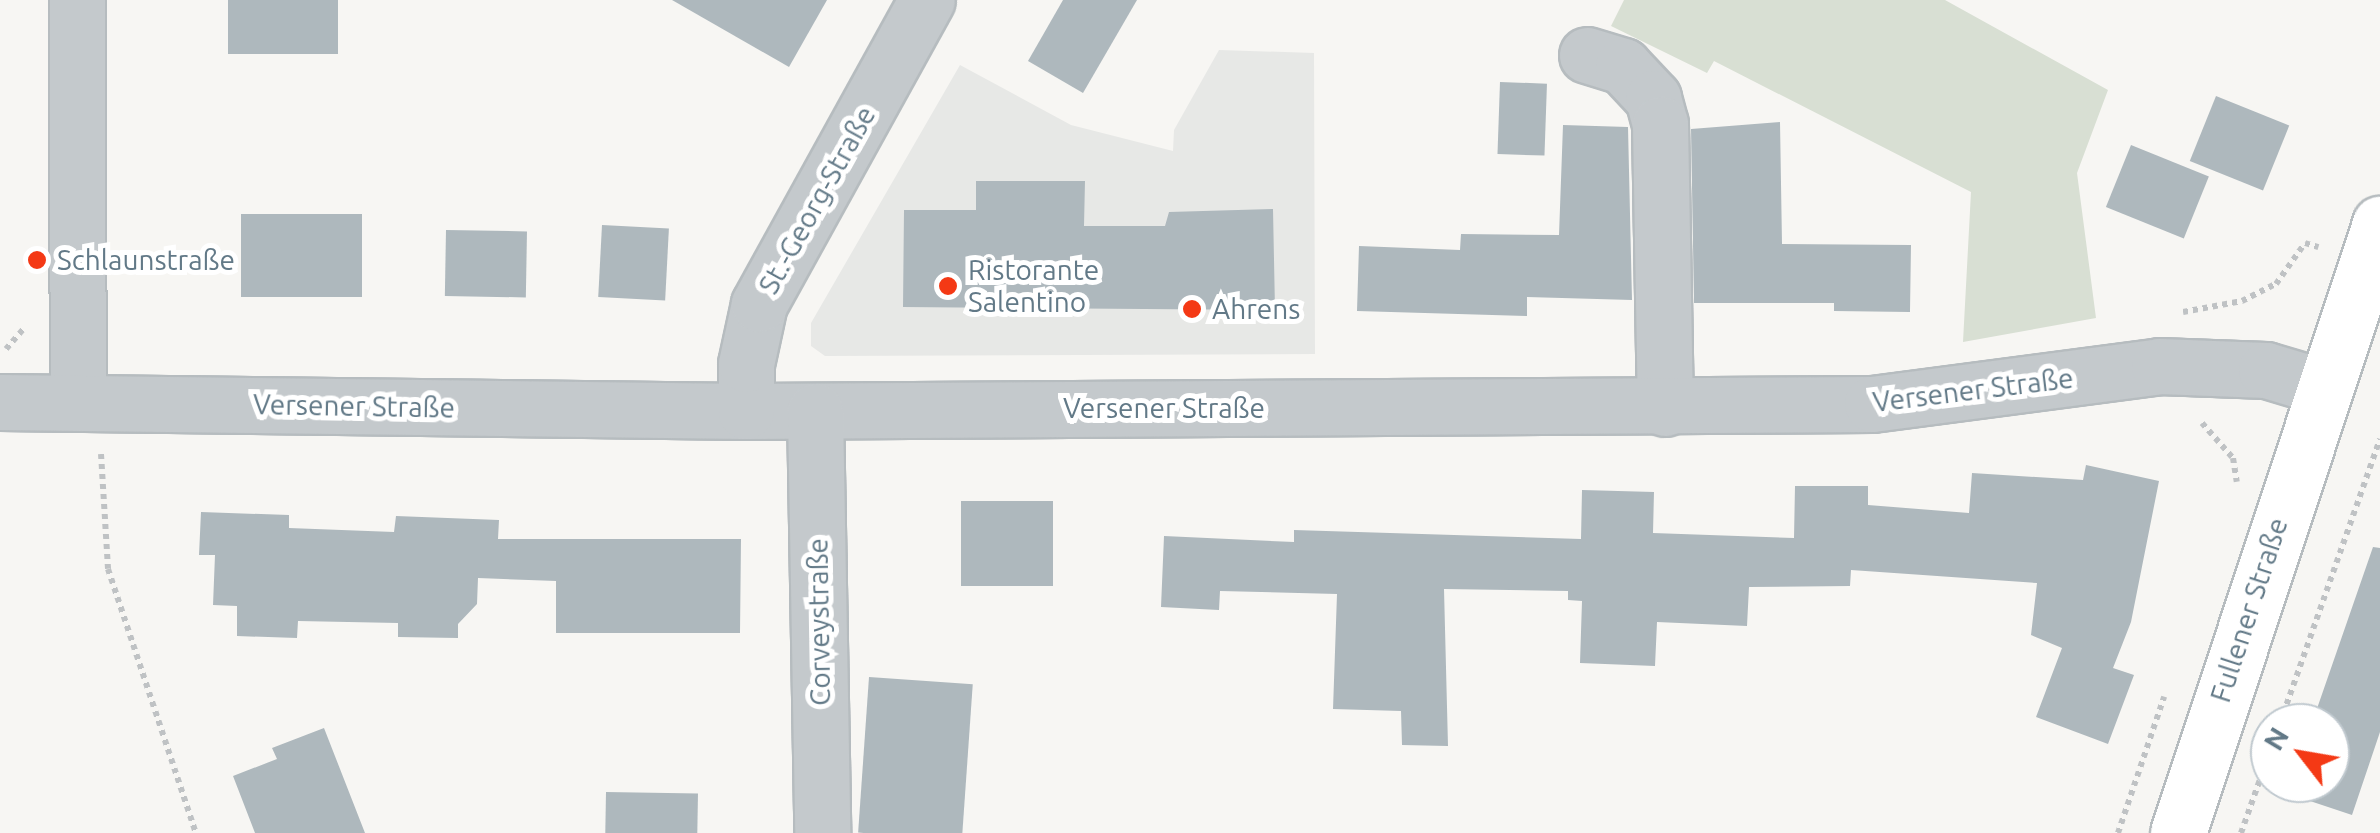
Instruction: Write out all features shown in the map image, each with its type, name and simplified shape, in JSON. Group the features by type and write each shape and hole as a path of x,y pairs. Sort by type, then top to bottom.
{"main road":[{"name":"Fullener Straße","path":"2178,833 2380,224"}],"street":[{"path":"76,0 91,403"},
{"name":"St.-Georg-Straße","path":"746,411 746,364 759,304 926,0"},
{"path":"1587,55 1623,66 1653,98 1660,124 1665,408"},
{"name":"Versener Straße","path":"0,402 746,411 1665,408 1872,404 2159,366 2266,370 2323,388"},
{"name":"Corveystraße","path":"815,411 822,833"}],"path":[{"path":"2192,310 2242,301 2276,284 2305,243"},
{"path":"91,403 108,569 196,833"},
{"path":"2287,703 2380,438"},
{"path":"2241,833 2252,803"}],"shaded area":[{"path":"1624,0 1945,0 2108,90 2077,173 2096,318 1963,342 1971,192 1714,61 1707,73 1611,26"},
{"path":"1219,50 1314,53 1315,354 825,356 811,346 811,323 960,65 1071,125 1173,151 1174,130"}],"building":[{"path":"228,0 338,0 338,54 228,54"},
{"path":"672,0 827,0 789,67"},
{"path":"1063,0 1137,0 1083,93 1028,61"},
{"path":"1500,82 1547,84 1544,156 1497,154"},
{"path":"2216,96 2289,126 2263,190 2190,161"},
{"path":"1780,122 1782,244 1911,245 1910,312 1834,311 1834,303 1694,303 1691,129"},
{"path":"1563,125 1628,127 1632,300 1527,297 1527,316 1357,311 1359,246 1460,250 1461,234 1559,235"},
{"path":"2131,145 2209,176 2184,239 2106,207"},
{"path":"976,181 1085,181 1084,226 1165,226 1169,212 1273,209 1275,310 903,307 904,210 976,210"},
{"path":"241,214 362,214 362,297 241,297"},
{"path":"602,225 669,229 665,300 598,297"},
{"path":"446,230 527,231 526,297 445,296"},
{"path":"2086,465 2159,481 2131,622 2113,668 2134,675 2108,744 2036,717 2062,648 2031,635 2037,583 1851,570 1850,586 1749,587 1747,626 1657,622 1655,666 1580,663 1582,601 1568,600 1568,591 1444,589 1448,746 1402,745 1401,711 1333,709 1337,594 1220,591 1219,610 1161,607 1164,536 1294,542 1294,530 1581,539 1582,490 1654,492 1653,533 1794,538 1795,486 1868,486 1868,505 1969,513 1972,473 2083,480"},
{"path":"961,501 1053,501 1053,586 961,586"},
{"path":"201,512 289,515 289,528 394,532 396,516 499,520 498,539 741,539 740,633 556,633 556,581 478,578 477,604 458,624 458,638 398,637 398,623 298,621 297,638 237,636 237,606 213,605 215,555 199,555"},
{"path":"2373,547 2380,548 2380,732 2352,815 2316,803 2350,803 2350,703 2319,703"},
{"path":"869,677 973,684 962,833 858,833"},
{"path":"324,728 365,833 255,833 233,776 277,759 272,748"},
{"path":"606,792 698,794 697,833 605,833"}],"place":[{"name":"Schlaunstraße","path":"37,260"},
{"name":"Ristorante Salentino","path":"948,286"},
{"name":"Ahrens","path":"1192,309"}]}
